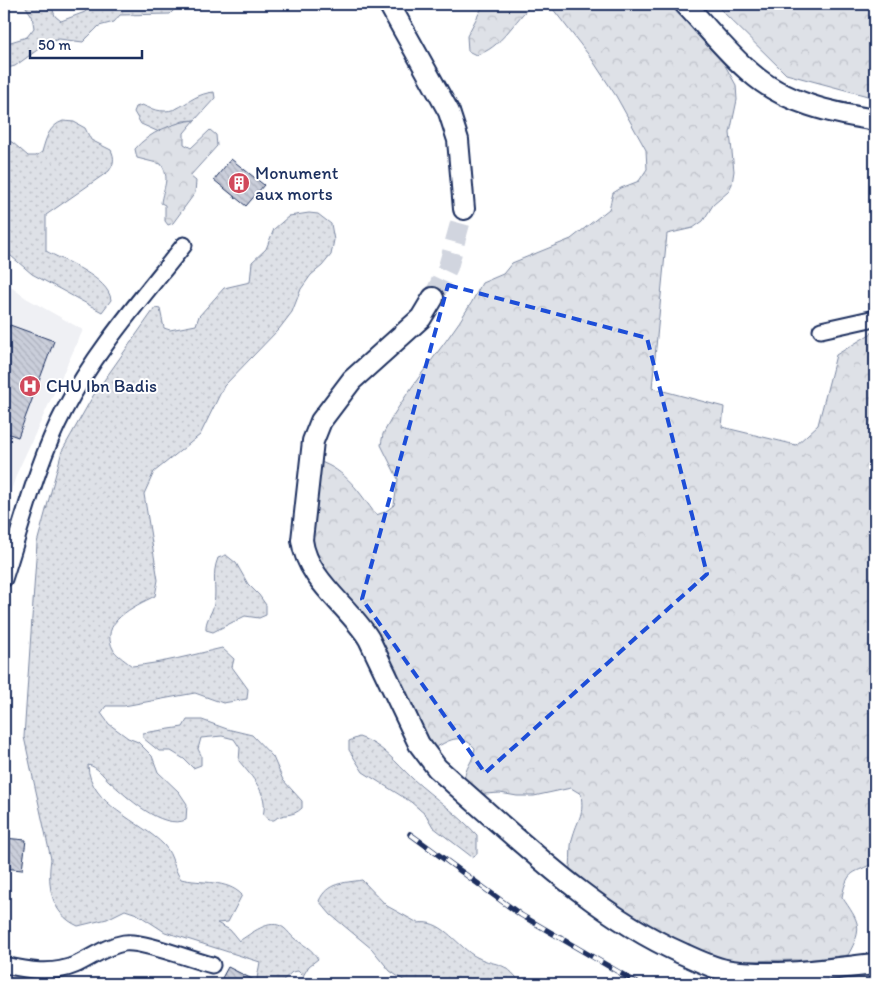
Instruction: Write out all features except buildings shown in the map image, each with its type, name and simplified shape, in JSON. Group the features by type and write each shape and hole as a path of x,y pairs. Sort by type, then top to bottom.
{"main road":[{"path":"389,4 449,112 458,140 464,209"},
{"path":"685,4 737,60 766,84 784,95 820,108 875,120"},
{"path":"433,298 421,318 352,380 321,422 313,441 302,540 303,550 317,576 361,626 369,639 418,744 438,768 470,798 602,909 664,946 702,962 731,971 758,973 791,972 875,964"}],"street":[{"path":"4,580 50,439 65,409 117,328 184,245"},
{"path":"821,330 875,318"},
{"path":"4,966 55,971 74,965 115,945 134,942 212,966"}],"highlighted area":[{"path":"448,285 647,338 707,574 485,773 362,599"}],"shaded area":[{"name":"CHU Ibn Badis","path":"4,282 26,298 83,330 17,473 4,511"}],"green space":[{"path":"24,4 51,4 55,16 61,21 85,12 91,4 180,4 170,14 120,15 114,22 99,26 83,42 59,39 47,43 15,66 4,69 4,44 27,37 34,28 32,16"},
{"path":"484,4 533,4 493,47 476,55 468,51 467,36"},
{"path":"549,4 670,4 722,60 736,85 737,100 730,133 734,171 732,184 728,192 713,205 703,221 693,228 667,234 652,388 724,407 722,427 796,445 818,425 836,355 875,331 875,862 853,873 844,887 842,897 856,919 858,931 848,955 805,960 727,961 644,926 569,872 572,840 581,812 581,794 571,788 534,796 500,793 485,794 476,793 464,783 464,777 475,748 464,740 454,739 431,750 325,575 314,553 318,461 328,465 344,476 358,490 376,515 385,512 394,505 398,479 381,445 383,434 406,395 459,322 482,283 503,274 512,263 571,239 609,209 613,193 639,181 647,169 646,150 616,96 591,58"},
{"path":"715,4 875,4 875,98 786,74"},
{"path":"214,92 215,98 195,120 183,121 159,132 141,124 134,112 136,107 142,105 155,110 173,110 203,94"},
{"path":"195,120 184,133 184,144 191,148 210,130 216,135 217,146 190,176 196,181 195,193 173,223 168,225 165,221 165,205 161,203 166,183 164,169 161,164 137,158 135,149 140,143 162,129"},
{"path":"63,121 74,122 85,128 91,140 111,150 113,161 109,171 46,215 46,251 85,271 103,284 111,300 102,312 32,274 4,250 4,141 12,142 28,156 36,156 42,152 51,129"},
{"path":"309,213 318,214 331,224 334,240 331,255 311,275 301,289 292,312 279,329 224,386 200,435 154,472 144,494 158,580 155,596 121,616 114,623 110,632 110,641 114,651 132,666 166,661 222,648 234,659 232,667 248,689 247,699 223,703 195,693 124,706 106,706 101,713 109,724 128,738 138,742 152,756 158,772 179,792 187,804 186,820 176,822 155,816 135,803 97,769 88,765 91,779 97,791 106,802 164,845 181,879 229,886 242,895 228,922 217,923 230,930 239,941 267,925 279,925 311,950 318,959 309,966 303,976 298,971 292,972 279,984 256,984 260,962 165,932 137,914 125,910 107,919 78,926 69,921 57,907 51,889 51,859 24,737 37,543 62,451 93,396 155,308 160,309 164,328 170,330 196,325 199,316 224,288 250,282 252,262 266,249 274,229 289,216"},
{"path":"226,555 236,563 248,584 266,605 266,615 259,618 245,616 213,632 206,630 206,626 214,604 216,564 218,558"},
{"path":"187,720 202,720 252,735 273,757 283,780 302,801 302,808 295,813 281,816 274,820 268,820 263,815 264,800 258,786 239,761 240,748 234,739 222,736 201,738 198,749 201,755 201,765 193,768 184,759 171,751 159,751 143,738 143,733 183,727"},
{"path":"359,737 382,749 413,779 470,827 477,835 477,854 472,857 433,827 426,815 411,802 363,772 349,750 349,741"},
{"path":"362,880 387,906 418,923 426,923 441,928 473,955 509,970 521,984 409,984 390,971 372,949 331,915 319,901 327,890 337,884"}],"tunnel":[{"path":"433,298 448,267 464,209"}],"railway":[{"path":"410,834 521,915 639,984"}],"place":[{"name":"Monument aux morts","path":"239,183"},
{"name":"CHU Ibn Badis","path":"30,386"}]}
